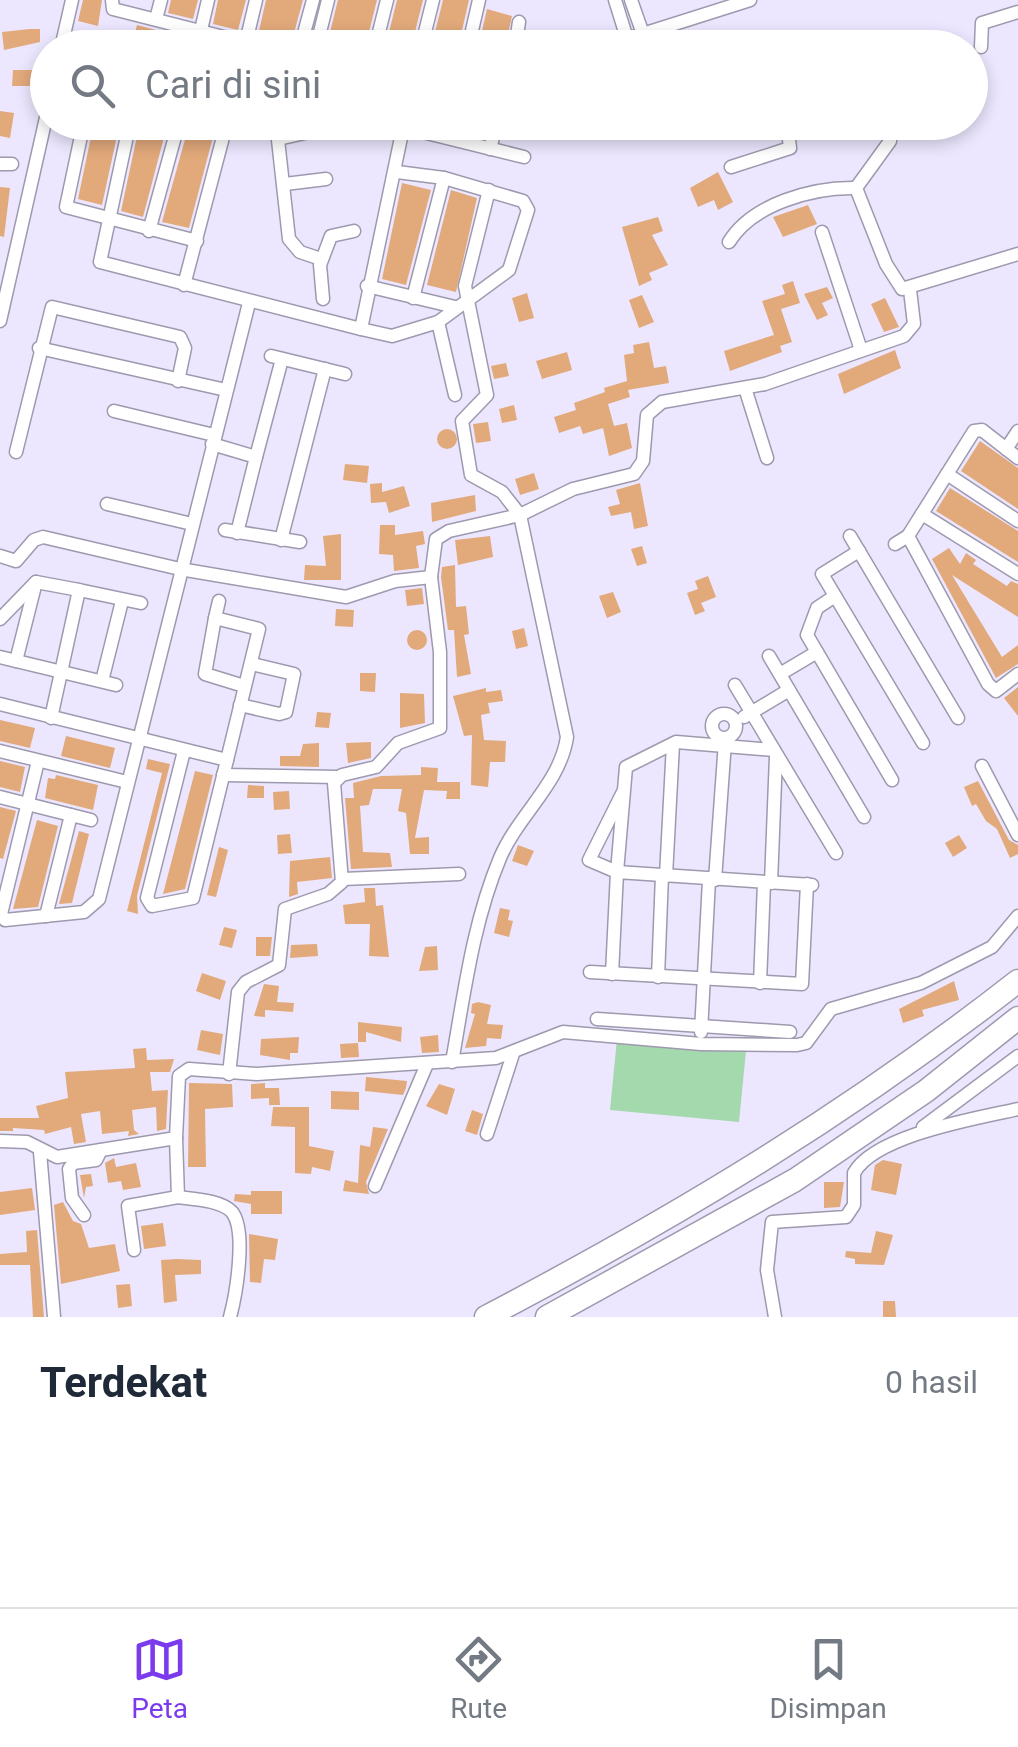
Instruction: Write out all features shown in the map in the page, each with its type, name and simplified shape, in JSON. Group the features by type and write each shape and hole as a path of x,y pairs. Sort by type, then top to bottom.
{"highway":[{"path":"486,1317 621,1246 776,1155 910,1065 1018,981"},
{"path":"547,1317 795,1180 926,1091 1018,1018"}],"street":[{"path":"65,30 72,0"},
{"path":"112,0 113,8 201,30 208,0"},
{"path":"156,19 161,0"},
{"path":"249,30 256,0"},
{"path":"305,30 313,0"},
{"path":"320,30 328,0"},
{"path":"378,30 386,0"},
{"path":"426,30 433,0"},
{"path":"472,30 479,0"},
{"path":"615,0 624,30"},
{"path":"631,0 642,30"},
{"path":"656,30 750,0"},
{"path":"982,30 982,22 1018,12"},
{"path":"518,30 520,22"},
{"path":"0,321 41,140"},
{"path":"80,140 64,205 106,220 197,242"},
{"path":"126,140 100,262 249,303 392,336 438,322 454,306 512,266 528,210 523,201 489,190 444,178 397,172"},
{"path":"150,231 174,140"},
{"path":"184,286 222,140"},
{"path":"278,140 289,239 300,252 321,260"},
{"path":"360,329 401,140"},
{"path":"455,140 524,157"},
{"path":"490,148 492,140"},
{"path":"731,166 790,148 789,140"},
{"path":"728,242 738,226 772,206 826,191 856,188 879,159 888,140"},
{"path":"413,298 444,178"},
{"path":"285,184 326,179"},
{"path":"856,188 886,264 897,284 910,290 1018,254"},
{"path":"452,1062 468,969 496,867 514,831 562,760 567,737 520,515 502,492 471,475 462,422 488,391 466,281 489,190"},
{"path":"323,299 321,260 331,236 354,231"},
{"path":"822,232 862,350"},
{"path":"367,286 454,306"},
{"path":"224,775 338,778 376,767 398,743 440,728 440,652 431,577 434,543 442,534 520,515 560,494 639,470 645,424 655,406 745,388 913,330 910,290"},
{"path":"38,761 3,889 3,920 84,912 97,904 249,303"},
{"path":"16,452 48,312 58,306 180,337 185,348 178,381"},
{"path":"438,322 455,395"},
{"path":"39,348 226,390"},
{"path":"300,542 231,532 256,457 276,358 345,374"},
{"path":"281,540 325,369"},
{"path":"745,388 767,458"},
{"path":"114,411 256,457"},
{"path":"894,544 908,536 974,431 982,430 1012,454 1018,432"},
{"path":"947,474 1018,521"},
{"path":"107,504 192,524"},
{"path":"922,514 1018,574"},
{"path":"850,536 958,718"},
{"path":"908,536 988,684 996,691 1018,674"},
{"path":"0,556 16,560 34,540 42,537 180,568 346,597 395,581 431,577"},
{"path":"860,551 822,574 923,743"},
{"path":"36,582 141,603"},
{"path":"0,619 36,582"},
{"path":"16,661 36,582"},
{"path":"51,718 79,590"},
{"path":"835,596 817,608 807,635 892,780"},
{"path":"0,657 109,683 122,600"},
{"path":"219,600 205,674 244,686"},
{"path":"184,751 147,898 152,906 192,898 252,664 257,626 215,618"},
{"path":"780,674 817,652"},
{"path":"769,656 864,818"},
{"path":"240,705 286,712 294,674 252,664"},
{"path":"735,685 836,853"},
{"path":"736,722 789,690"},
{"path":"0,704 227,760"},
{"path":"725,743 712,731 712,723 724,714 736,722"},
{"path":"701,1044 725,743 736,730 736,722"},
{"path":"612,974 626,767 673,744 725,743 775,752"},
{"path":"658,977 673,744"},
{"path":"0,751 127,782"},
{"path":"760,982 775,752"},
{"path":"982,766 1018,835"},
{"path":"338,778 332,787 343,879"},
{"path":"590,972 802,984 810,884 617,872 589,860 624,790"},
{"path":"0,796 91,820"},
{"path":"46,916 70,815"},
{"path":"0,843 17,847"},
{"path":"229,1074 238,992 246,982 280,965 285,910 328,894 343,879 459,874"},
{"path":"178,1197 180,1074 189,1070 229,1074 452,1062 513,1054 563,1032 781,1048 808,1041 831,1010 922,983 992,947 1018,916"},
{"path":"597,1019 790,1032"},
{"path":"487,1134 513,1054"},
{"path":"775,1317 767,1270 772,1222 851,1215 858,1166 917,1132 1018,1056"},
{"path":"375,1186 427,1064"},
{"path":"917,1132 1018,1109"},
{"path":"0,1141 27,1142 40,1152 57,1157 176,1138"},
{"path":"84,1215 72,1198 69,1169 73,1163 96,1160 101,1150"},
{"path":"40,1152 54,1317"},
{"path":"134,1250 128,1206 178,1197 228,1208 235,1218 238,1271 230,1317"}],"green space":[{"path":"617,1039 746,1051 739,1122 610,1110"}],"building":[{"path":"83,0 102,0 98,26 78,21"},
{"path":"171,0 198,0 193,19 168,13"},
{"path":"218,0 246,0 238,30 213,24"},
{"path":"266,0 303,0 295,30 259,30"},
{"path":"338,0 377,0 370,30 330,30"},
{"path":"397,0 423,0 416,30 390,30"},
{"path":"443,0 469,0 462,30 436,30"},
{"path":"487,9 512,16 509,30 482,30"},
{"path":"40,29 30,30 30,44 4,50 2,32"},
{"path":"13,70 30,70 30,86 12,86"},
{"path":"0,111 14,113 10,138 0,136"},
{"path":"90,140 116,140 102,205 78,199"},
{"path":"136,140 163,140 143,217 121,211"},
{"path":"185,140 212,140 189,228 162,222"},
{"path":"718,172 733,202 718,210 714,200 698,207 690,188"},
{"path":"402,183 431,190 406,285 382,279"},
{"path":"0,187 10,188 4,237 0,236"},
{"path":"451,190 477,198 456,292 427,285"},
{"path":"808,205 817,224 783,237 773,217"},
{"path":"658,217 663,231 652,235 668,265 649,273 652,280 639,286 622,227"},
{"path":"793,281 800,303 781,309 792,342 780,346 782,352 730,371 724,351 774,335 762,301 785,294 782,285"},
{"path":"827,287 833,298 822,303 828,315 817,320 804,294"},
{"path":"527,293 534,318 519,322 512,298"},
{"path":"642,295 654,322 639,328 629,300"},
{"path":"885,298 899,327 884,332 871,304"},
{"path":"649,342 654,368 666,366 669,383 628,390 630,397 608,404 614,426 627,423 632,448 609,456 603,428 583,434 580,426 559,433 554,417 576,410 574,403 605,392 604,388 627,381 624,355 634,353 633,345"},
{"path":"895,350 901,368 844,394 838,374"},
{"path":"567,352 572,370 542,379 536,361"},
{"path":"506,363 509,376 494,379 491,366"},
{"path":"514,405 517,420 502,423 499,409"},
{"path":"488,422 491,441 476,443 473,424"},
{"path":"447,429 457,439 447,449 437,439"},
{"path":"980,441 1018,468 1018,509 961,471"},
{"path":"345,464 369,466 367,483 343,480"},
{"path":"534,473 539,489 520,495 515,479"},
{"path":"382,483 382,492 404,486 410,506 389,513 386,502 371,503 370,484"},
{"path":"640,483 648,526 634,529 631,512 611,516 608,507 620,504 616,490"},
{"path":"950,488 1018,531 1018,562 936,511"},
{"path":"475,495 476,511 432,522 431,503"},
{"path":"380,525 395,525 395,535 423,531 425,544 416,546 419,568 394,571 393,555 379,554"},
{"path":"341,534 341,580 304,580 305,565 326,566 323,536"},
{"path":"490,536 493,557 458,565 455,540"},
{"path":"642,546 647,563 637,566 631,549"},
{"path":"949,548 960,564 966,553 976,560 973,564 1007,586 1011,581 1018,584 1018,617 952,575 1002,657 1018,645 1018,664 996,678 932,559"},
{"path":"455,565 456,607 466,606 469,634 464,635 471,674 457,677 454,630 448,630 441,577 442,567"},
{"path":"708,576 716,597 701,603 705,611 695,615 687,593 698,589 695,581"},
{"path":"422,588 424,604 407,606 405,590"},
{"path":"613,592 621,612 607,618 599,596"},
{"path":"336,609 354,610 353,627 335,626"},
{"path":"524,628 528,646 516,649 512,631"},
{"path":"417,630 427,640 417,650 407,640"},
{"path":"360,673 376,673 375,692 360,691"},
{"path":"1018,687 1018,716 1004,698"},
{"path":"486,688 486,692 501,690 503,701 488,703 490,713 481,715 484,740 506,741 505,762 490,762 488,787 471,785 472,735 464,736 453,696"},
{"path":"400,693 424,694 425,723 400,728"},
{"path":"317,712 331,713 329,728 315,727"},
{"path":"0,720 35,728 30,748 0,741"},
{"path":"66,736 115,748 110,768 61,756"},
{"path":"371,742 371,758 348,763 346,743"},
{"path":"319,743 319,767 280,766 280,756 300,756 303,744"},
{"path":"148,759 170,764 137,896 138,914 127,911 162,773 146,769"},
{"path":"0,761 25,767 20,792 0,787"},
{"path":"421,767 438,768 437,782 460,782 460,799 446,799 447,791 424,790 415,838 429,837 429,854 410,854 406,813 398,811 402,789 373,789 369,805 360,806 363,852 390,853 392,867 351,869 345,798 354,798 353,783 381,776 421,775"},
{"path":"195,771 213,775 185,889 163,894"},
{"path":"56,775 98,785 93,810 45,798 48,778 55,779"},
{"path":"978,781 1009,840 1018,845 1018,854 1010,858 997,829 986,821 976,804 972,806 964,787"},
{"path":"248,785 264,786 264,798 247,798"},
{"path":"289,791 290,809 274,810 273,792"},
{"path":"0,807 16,811 3,859 0,858"},
{"path":"37,820 58,826 38,907 13,909"},
{"path":"79,831 89,834 72,903 59,904"},
{"path":"290,834 292,853 278,854 277,835"},
{"path":"959,835 967,848 953,857 945,843"},
{"path":"518,845 534,851 527,866 512,861"},
{"path":"219,847 228,850 216,897 207,895"},
{"path":"330,857 332,878 297,882 298,894 289,897 290,861"},
{"path":"364,888 375,888 376,906 383,905 389,957 369,956 370,924 345,924 343,905 365,902"},
{"path":"500,908 510,910 508,920 513,921 509,937 494,933"},
{"path":"224,927 237,930 232,948 219,945"},
{"path":"256,937 272,937 270,956 256,956"},
{"path":"317,944 318,956 290,958 291,945"},
{"path":"437,946 438,970 419,971 425,947"},
{"path":"202,973 226,981 220,1000 196,991"},
{"path":"954,981 959,1000 922,1010 924,1016 903,1023 899,1009"},
{"path":"264,984 279,986 277,1002 294,1003 293,1012 265,1010 265,1017 254,1016"},
{"path":"472,1004 491,1005 487,1024 503,1025 501,1039 487,1038 486,1046 465,1048 475,1014 471,1013"},
{"path":"358,1022 402,1027 401,1042 366,1032 366,1042 358,1042"},
{"path":"201,1030 223,1034 220,1055 197,1050"},
{"path":"438,1035 439,1052 422,1053 420,1037"},
{"path":"299,1037 298,1053 290,1053 290,1060 260,1055 261,1039"},
{"path":"358,1043 359,1057 341,1058 340,1044"},
{"path":"146,1048 147,1060 174,1059 170,1072 150,1072 152,1091 168,1090 166,1129 157,1131 156,1107 132,1110 134,1130 139,1134 128,1136 129,1131 102,1134 100,1111 81,1114 86,1142 74,1144 71,1127 45,1134 44,1130 0,1131 0,1118 39,1118 36,1106 68,1098 65,1072 135,1068 133,1049"},
{"path":"366,1077 407,1081 406,1088 403,1095 365,1091"},
{"path":"189,1083 232,1084 233,1107 205,1109 206,1167 188,1167"},
{"path":"265,1083 265,1088 279,1088 280,1105 269,1105 269,1098 251,1099 251,1084"},
{"path":"439,1084 455,1089 447,1115 426,1106"},
{"path":"331,1091 359,1092 359,1110 331,1109"},
{"path":"273,1107 309,1107 309,1146 334,1151 330,1171 312,1167 311,1174 295,1173 295,1127 271,1126"},
{"path":"472,1110 483,1114 477,1135 465,1131"},
{"path":"373,1127 388,1129 366,1182 369,1194 343,1191 345,1180 358,1183 360,1145 370,1147"},
{"path":"114,1158 116,1167 136,1163 141,1187 123,1190 121,1181 108,1183 105,1163"},
{"path":"883,1160 902,1164 896,1195 871,1190 875,1165"},
{"path":"91,1174 93,1186 86,1187 84,1198 80,1175"},
{"path":"824,1182 844,1182 840,1207 824,1208"},
{"path":"32,1188 35,1210 0,1215 0,1192"},
{"path":"251,1191 282,1191 282,1214 251,1214 251,1204 234,1201 235,1194 251,1195"},
{"path":"63,1202 73,1221 81,1224 89,1248 115,1244 120,1271 61,1284 54,1205"},
{"path":"163,1223 166,1246 144,1249 141,1226"},
{"path":"37,1230 44,1317 33,1317 30,1265 0,1265 0,1254 27,1252 26,1231"},
{"path":"876,1231 893,1235 884,1265 855,1264 855,1259 845,1257 846,1251 871,1253"},
{"path":"249,1234 278,1239 275,1260 264,1259 261,1283 250,1282"},
{"path":"161,1260 201,1260 201,1274 175,1275 177,1301 164,1303"},
{"path":"130,1284 132,1306 118,1308 116,1285"},
{"path":"883,1301 895,1301 896,1317 883,1317"}]}
